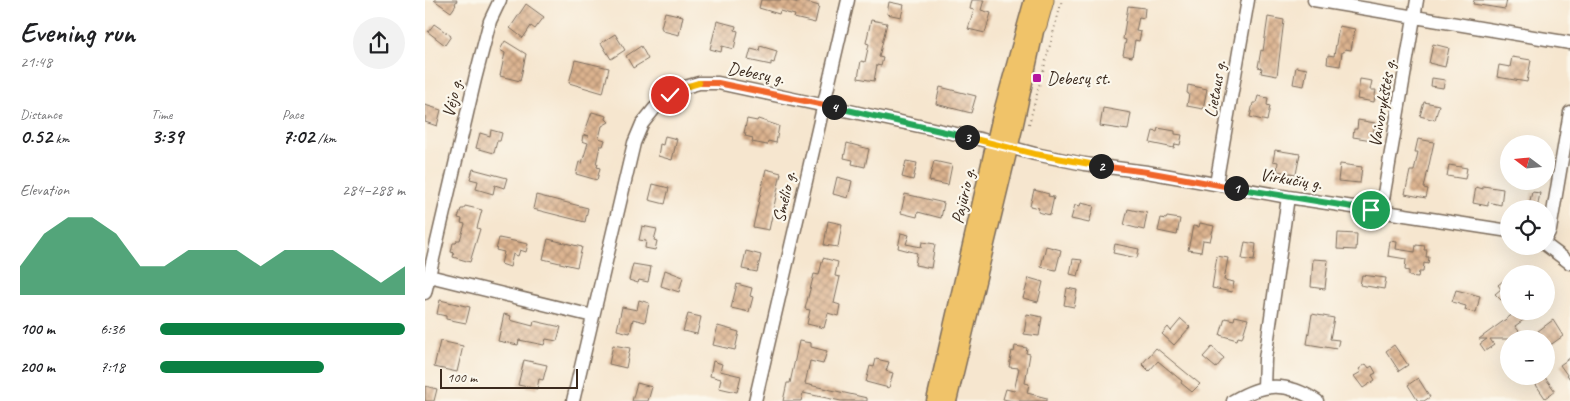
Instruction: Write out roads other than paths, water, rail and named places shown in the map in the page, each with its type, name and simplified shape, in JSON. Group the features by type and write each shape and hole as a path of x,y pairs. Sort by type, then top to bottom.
{"highway":[{"path":"1037,25 1044,0"}],"main road":[{"name":"Pajūrio g.","path":"947,401 1033,0"},
{"name":"Pajūrio g.","path":"935,401 1002,146 1037,25 1040,0"}],"street":[{"name":"Vėjo g.","path":"425,293 477,69 490,21 500,0"},
{"name":"Smėlio g.","path":"755,401 848,0"},
{"name":"Lietaus g.","path":"1216,184 1249,0"},
{"path":"1314,0 1570,43"},
{"name":"Vaivorykštės g.","path":"1381,211 1417,0"},
{"name":"Debesų g.","path":"573,401 634,143 642,124 653,109 670,95 685,87 699,83 718,83 1002,146"},
{"path":"1555,200 1570,112"},
{"name":"Virkučių g.","path":"1002,146 1084,164 1147,172 1288,197 1500,230"},
{"path":"1264,387 1265,359 1288,197"},
{"path":"1555,252 1570,264"},
{"path":"429,276 593,316"},
{"path":"1233,401 1251,391 1272,386 1292,390 1317,401"}],"place":[{"name":"Debesų st.","path":"1037,78"}]}
